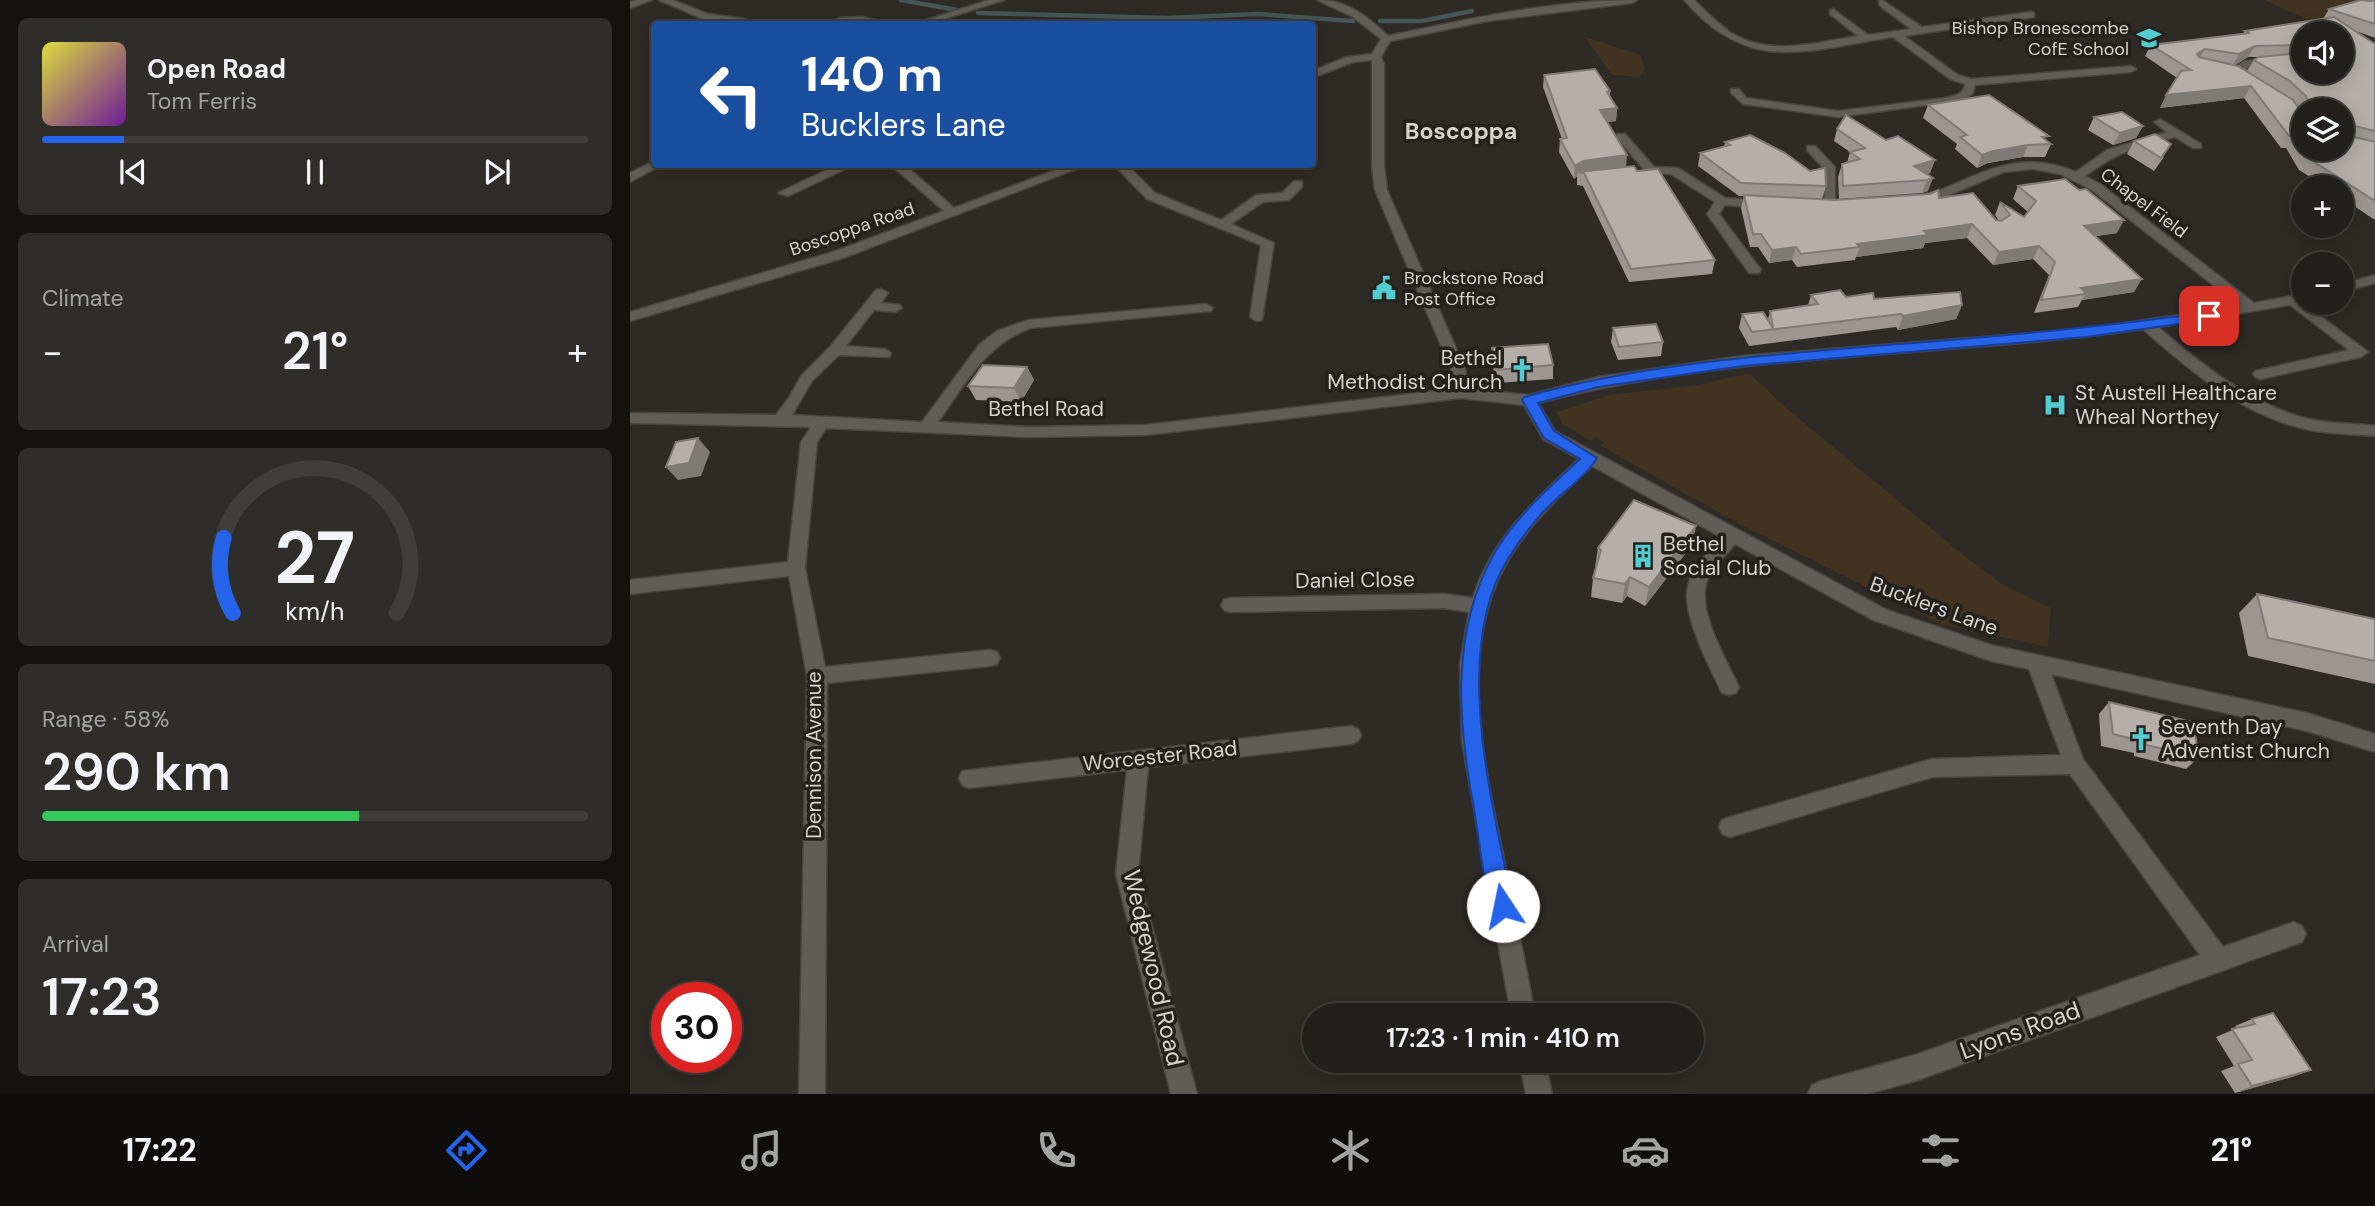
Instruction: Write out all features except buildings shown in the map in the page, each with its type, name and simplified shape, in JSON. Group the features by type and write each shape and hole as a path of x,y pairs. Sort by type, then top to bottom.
{"street":[{"path":"630,5 647,0"},
{"path":"664,0 706,17 736,21"},
{"path":"686,9 702,0"},
{"path":"929,21 999,0"},
{"path":"1322,0 1335,1 1361,16 1386,38"},
{"path":"1386,38 1488,18 1629,0"},
{"path":"1689,0 1730,39 1751,47 1783,50 2031,15"},
{"path":"1882,3 1919,30"},
{"path":"1833,12 1866,38"},
{"path":"1880,15 1894,13"},
{"path":"1844,20 1856,19"},
{"path":"839,21 868,21"},
{"path":"1895,34 1947,72 1970,82 2113,67 2131,69"},
{"path":"1386,38 1376,57 1381,190 1458,369 1461,393"},
{"path":"1316,73 1351,59 1376,57"},
{"path":"2235,72 2248,63 2285,61"},
{"path":"2223,70 2235,72 2257,87"},
{"path":"1735,91 1743,101 1838,114 1946,102 1963,97 1969,91 1970,82"},
{"path":"2160,122 2197,146"},
{"path":"2078,176 2111,152 2175,133"},
{"path":"1620,136 1651,170"},
{"path":"1811,148 1829,167 1831,205"},
{"name":"Chapel Field","path":"1904,201 1925,200 1992,169 2023,164 2050,167 2078,176 2096,187 2252,308"},
{"path":"630,178 651,167"},
{"path":"783,193 841,168"},
{"path":"901,168 953,212"},
{"name":"Boscoppa Road","path":"630,317 838,256 1072,168"},
{"path":"1123,168 1152,196 1268,243 1257,317"},
{"path":"1637,172 1674,171 1722,201 1781,205"},
{"path":"1221,225 1260,198 1285,197 1298,184"},
{"path":"1961,185 1970,196"},
{"path":"1722,201 1713,214 1754,270"},
{"path":"2354,285 2375,279"},
{"path":"780,420 796,400 806,379 835,350 881,293"},
{"path":"1529,400 1598,382 1743,361 2148,326 2291,300"},
{"path":"871,306 895,307"},
{"path":"926,428 984,348 1002,334 1028,324 1195,313"},
{"path":"2320,315 2368,351"},
{"path":"2148,326 2191,365 2259,407 2302,422 2375,431"},
{"path":"835,350 884,354"},
{"path":"2260,374 2368,351"},
{"name":"Bethel Road","path":"630,418 780,420 1028,432 1146,430 1461,393 1529,400"},
{"name":"Bucklers Lane","path":"1529,400 1549,435 1880,615 1946,640 2037,664 2307,722 2375,743"},
{"name":"Dennison Avenue","path":"812,1094 817,676 796,568 809,442 822,422"},
{"path":"1521,1003 1474,756 1470,656 1480,606 1501,556 1541,505 1590,458"},
{"path":"1729,687 1698,611 1695,586 1707,565 1732,535"},
{"path":"630,587 796,568"},
{"name":"Daniel Close","path":"1230,605 1444,601 1480,606"},
{"path":"817,676 990,658"},
{"path":"2037,664 2076,764 2217,959"},
{"name":"Worcester Road","path":"969,778 1351,735"},
{"name":"Wedgewood Road","path":"1139,758 1127,874 1184,1094"},
{"path":"1730,828 1932,768 2076,764"},
{"name":"Lyons Road","path":"1821,1094 1914,1068 2294,934"},
{"path":"1535,1073 1539,1094"}],"shaded area":[{"path":"2264,0 2370,0 2316,21"},
{"path":"1585,37 1641,55 1645,69 1639,77 1612,75"},
{"path":"1749,373 1784,406 1962,554 2002,584 2051,608 2048,647 1943,625 1741,525 1601,446 1604,442 1595,437 1591,441 1562,424 1557,412 1609,395 1699,385"}],"waterway":[{"path":"901,0 957,10"},
{"path":"1380,21 1422,21 1472,11"},
{"path":"978,13 1168,18 1257,14 1353,21"}],"place":[{"name":"Bishop Bronescombe CofE School","path":"2149,38"},
{"name":"Brockstone Road Post Office","path":"1384,288"},
{"name":"Bethel Methodist Church","path":"1522,370"},
{"name":"St Austell Healthcare Wheal Northey","path":"2055,405"},
{"name":"Bethel Social Club","path":"1643,556"},
{"name":"Seventh Day Adventist Church","path":"2141,739"}],"district":[{"name":"Boscoppa","path":"1461,131"}],"route":[{"path":"1503,906 1474,756 1470,709 1470,656 1480,606 1488,581 1501,556 1541,505 1590,458 1549,435 1529,400 1598,382 1743,361 2086,333 2209,316"}]}
